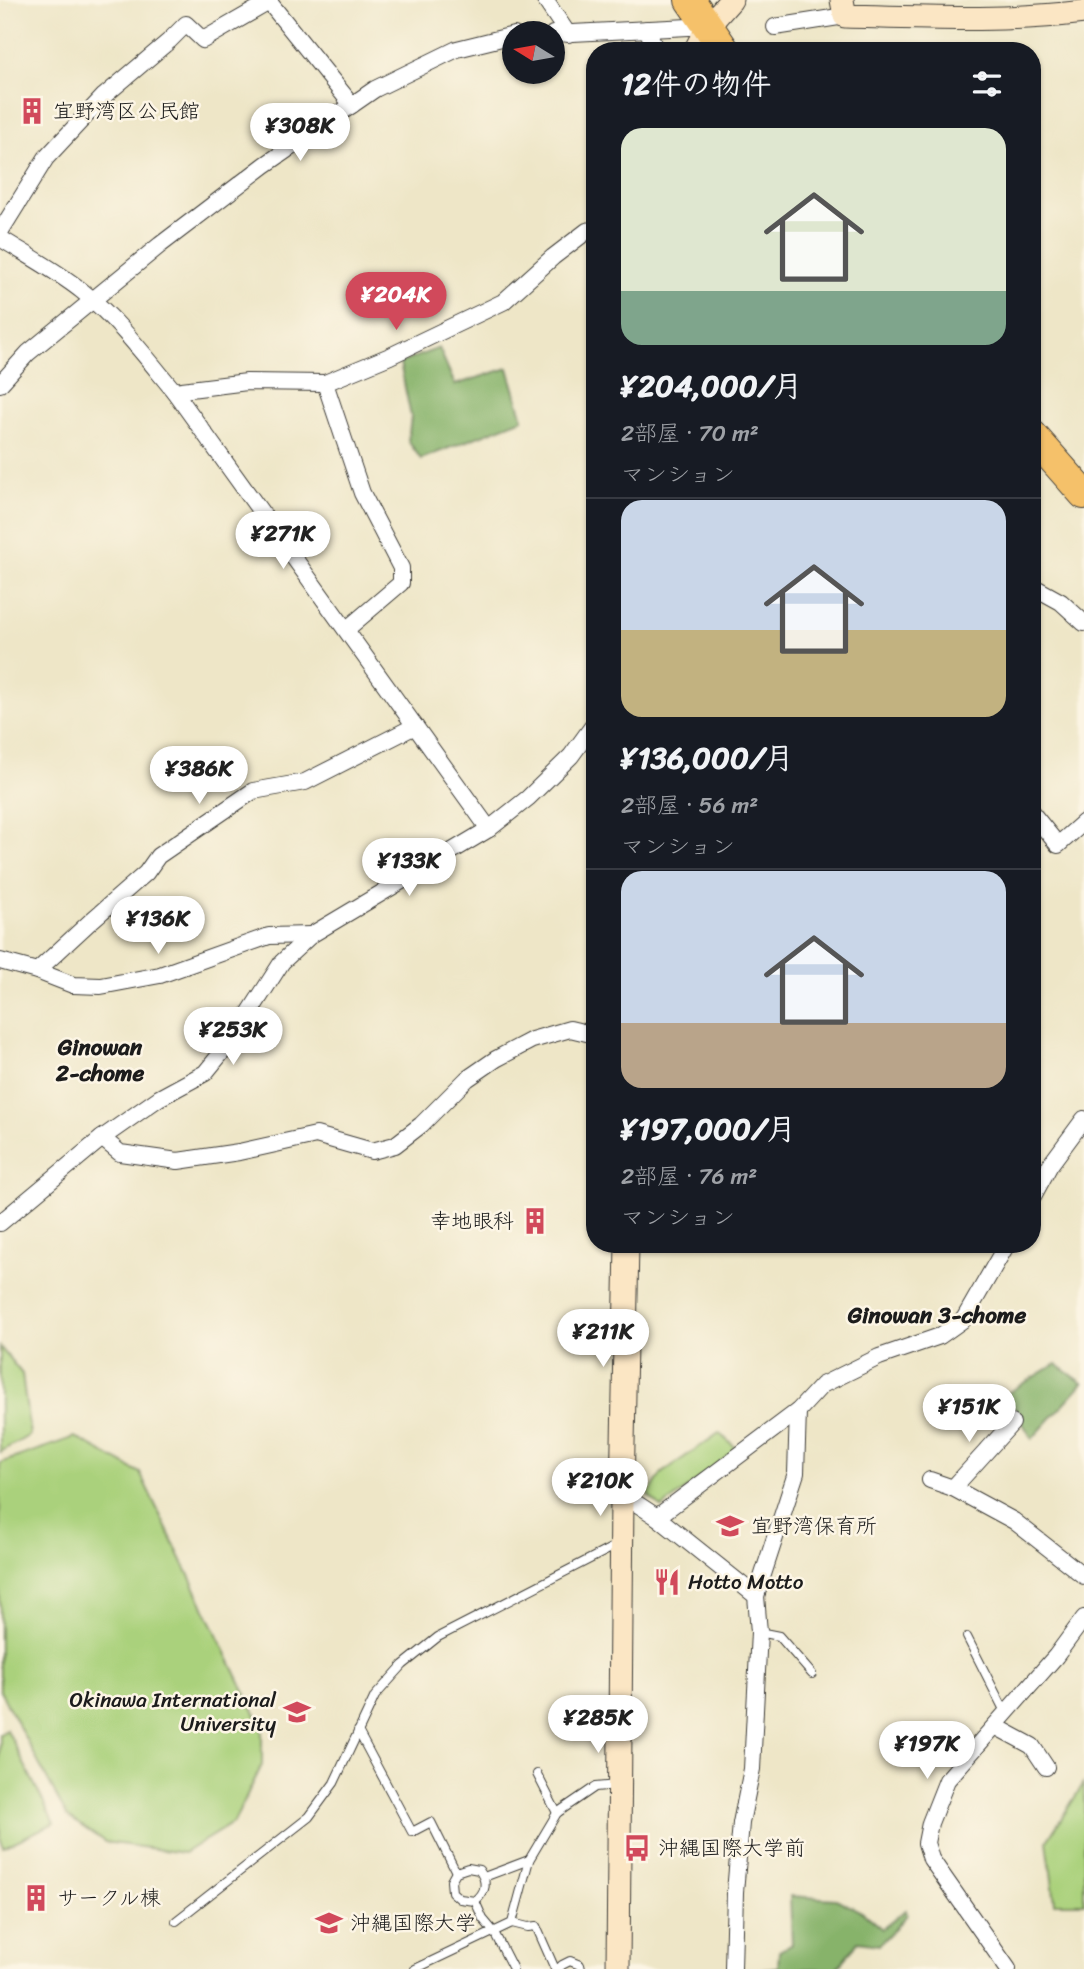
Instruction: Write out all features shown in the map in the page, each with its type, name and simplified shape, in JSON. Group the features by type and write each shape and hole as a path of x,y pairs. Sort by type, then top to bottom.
{"highway":[{"path":"690,0 701,38"},
{"path":"1041,445 1084,494"}],"street":[{"path":"545,0 555,21"},
{"path":"565,34 647,29 701,38 731,0"},
{"path":"0,232 46,158 104,96 186,24 203,40 270,1 352,105"},
{"path":"775,27 844,8 978,19 1084,12"},
{"path":"647,29 652,42"},
{"path":"0,384 28,353 92,300 265,165 375,89 457,49 502,38"},
{"path":"174,391 247,382 325,383 390,356 503,302 553,257 586,233"},
{"path":"0,238 80,289 120,327 174,391 489,829"},
{"path":"325,383 362,494 401,569 401,583 347,629"},
{"path":"1041,591 1061,602 1084,623"},
{"path":"37,971 146,873 158,856 253,792 305,782 415,726"},
{"path":"0,1223 102,1138 159,1098 205,1073 232,1040 282,962 311,935 489,829 528,798 586,735"},
{"path":"1041,824 1058,845 1084,822"},
{"path":"0,961 73,985 101,986 160,975 269,936 311,935"},
{"path":"102,1138 120,1153 178,1161 239,1152 316,1135 372,1152 395,1145 421,1125 467,1079 496,1059 532,1040 570,1029 586,1033"},
{"path":"1041,1182 1084,1119"},
{"path":"618,1969 627,1253"},
{"path":"657,1517 797,1411 822,1385 879,1357 940,1336 964,1319 1002,1253"},
{"path":"733,1969 735,1892 741,1823 752,1769 759,1632 756,1595 796,1473 797,1411"},
{"path":"953,1488 1012,1423"},
{"path":"930,1480 953,1488 1014,1521 1084,1576"},
{"path":"622,1494 657,1517 756,1595"},
{"path":"1008,1969 931,1859 926,1843 930,1824 947,1780 1056,1656 1084,1618"},
{"path":"995,1726 1032,1746 1046,1766"}],"lane":[{"path":"176,1922 309,1817 334,1783 375,1696 403,1665 438,1637 622,1542"},
{"path":"759,1632 779,1636 812,1674"},
{"path":"967,1637 1006,1713"},
{"path":"358,1731 412,1832 431,1822 456,1872"},
{"path":"537,1774 556,1814"},
{"path":"512,1923 529,1860 556,1814 595,1787 620,1785"},
{"path":"484,1877 529,1860"},
{"path":"468,1868 479,1870 484,1877 482,1895 475,1901 460,1899 452,1892 451,1881 456,1872 468,1868"},
{"path":"475,1901 513,1969"},
{"path":"415,1969 512,1923 536,1926 557,1969 570,1961 580,1965 580,1969"}],"green space":[{"path":"439,348 455,385 508,368 523,419 421,459 408,441 411,417 400,363"},
{"path":"0,1347 22,1374 30,1435 0,1452"},
{"path":"1056,1364 1083,1383 1032,1439 1006,1394"},
{"path":"719,1433 737,1449 662,1508 648,1495 662,1473"},
{"path":"75,1437 140,1473 262,1728 262,1765 234,1822 184,1853 105,1842 67,1816 0,1691 0,1463"},
{"path":"7,1730 54,1823 4,1847 0,1838 0,1734"},
{"path":"1084,1783 1084,1903 1055,1903 1047,1841"},
{"path":"790,1896 836,1899 862,1912 882,1929 906,1910 907,1915 879,1945 858,1942 836,1969 762,1969 778,1967 779,1951 792,1944"}],"place":[{"name":"宜野湾区公民館","path":"32,111"},
{"name":"幸地眼科","path":"535,1221"},
{"name":"宜野湾保育所","path":"730,1526"},
{"name":"Hotto Motto","path":"667,1582"},
{"name":"Okinawa International University","path":"297,1712"},
{"name":"沖縄国際大学前","path":"637,1848"},
{"name":"サークル棟","path":"36,1898"},
{"name":"沖縄国際大学","path":"329,1923"}],"district":[{"name":"Ginowan 2-chome","path":"100,1060"},
{"name":"Ginowan 3-chome","path":"937,1315"}]}
